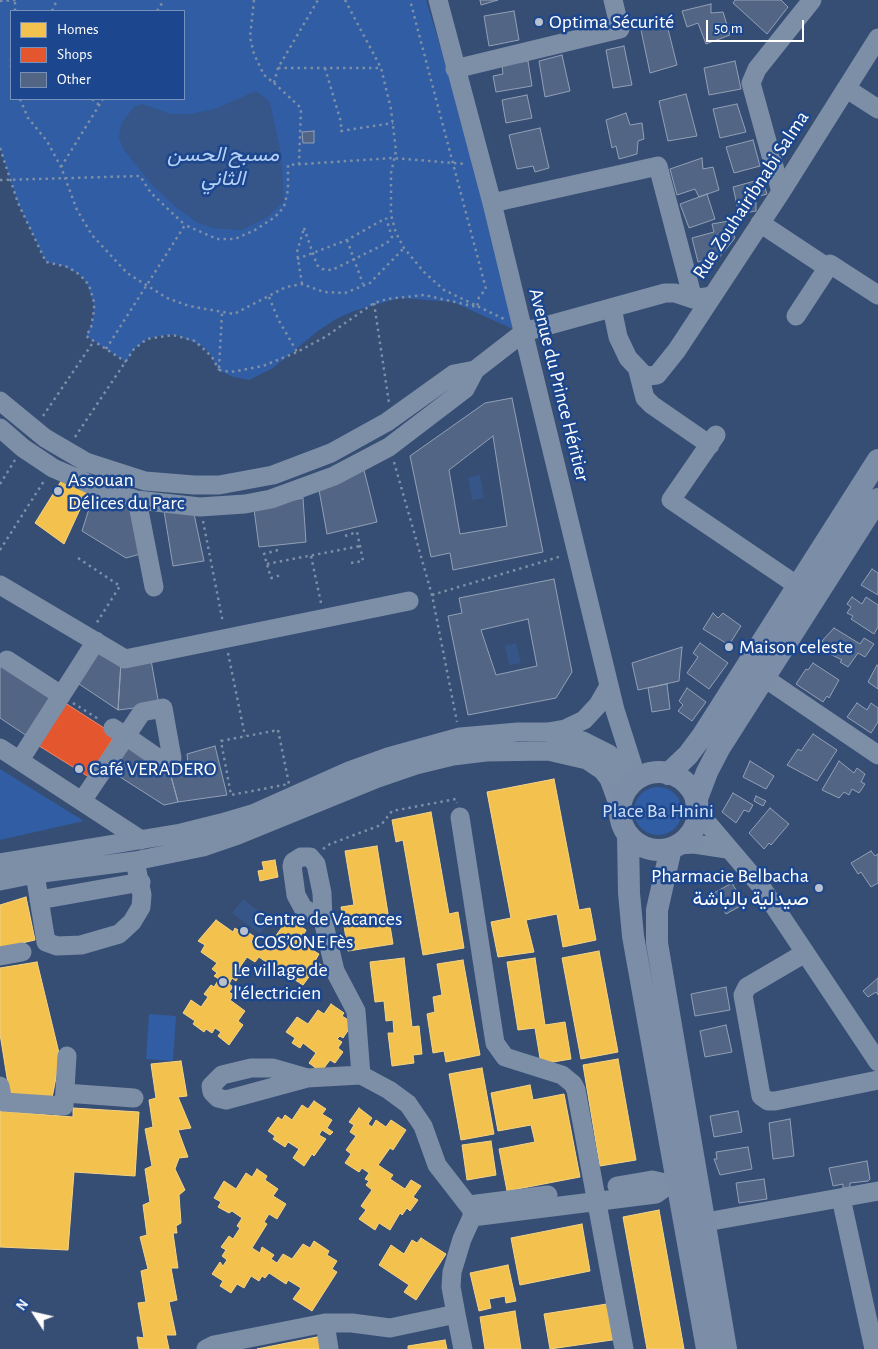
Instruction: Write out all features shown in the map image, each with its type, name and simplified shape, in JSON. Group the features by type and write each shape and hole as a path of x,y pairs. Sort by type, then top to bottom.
{"main road":[{"path":"668,774 688,754 703,735 878,460"},
{"path":"628,835 649,849 674,846 691,833 707,772 720,747 878,500"},
{"path":"697,809 685,782 668,774 654,773 634,782 623,798 620,809 622,823 628,835 633,936 682,1182 706,1222 726,1349"},
{"path":"674,846 659,902 657,942 682,1182 707,1349"}],"street":[{"name":"Avenue du Prince Héritier","path":"438,0 492,203 576,552 634,782"},
{"path":"456,69 620,29 613,0"},
{"path":"781,192 751,83 757,68 812,0"},
{"name":"Rue Zouhairibnabi Salma","path":"638,371 648,376 658,375 668,364 781,192 878,38"},
{"path":"847,89 878,109"},
{"path":"492,203 658,166 693,299"},
{"path":"760,223 828,268"},
{"path":"796,316 830,264 878,295"},
{"path":"0,428 23,448 53,468 99,488 137,500 200,507 245,504 271,499 334,476 390,447 465,389 475,370 522,329 612,308 665,293 675,293 693,299 712,296"},
{"path":"612,308 618,337 628,358 638,371 645,398 652,405 713,440 671,500 798,586"},
{"path":"0,401 34,430 66,452 94,465 145,481 218,485 273,475 331,453 386,423 454,374 475,370"},
{"path":"386,423 390,447"},
{"path":"137,500 154,587"},
{"path":"0,585 125,659 409,601"},
{"path":"20,760 61,695 93,639"},
{"path":"7,660 61,695"},
{"path":"764,677 878,755"},
{"path":"0,863 181,833 256,813 380,760 460,737 518,732 547,732 565,729 584,720 598,705 609,686"},
{"path":"82,801 119,732"},
{"path":"547,732 600,748 619,763 634,782"},
{"path":"0,748 141,840"},
{"path":"0,881 35,874 136,862 203,847 238,835 378,778 416,765 453,756 486,752 548,751 587,760 602,770 609,779 620,809"},
{"path":"697,809 727,849 740,860 760,885 878,1062"},
{"path":"460,817 495,1043 499,1050 511,1060 554,1072 573,1084 624,1349"},
{"path":"674,846 694,844 727,849"},
{"path":"323,920 307,911 300,904 296,895 292,870 293,862 301,857 310,857 316,864 322,893 323,920 335,971 356,1011 361,1074"},
{"path":"35,874 46,942 57,946 81,945 119,934 132,922 141,907 141,882 136,862"},
{"path":"39,900 141,882"},
{"path":"0,956 22,952"},
{"path":"805,954 748,987 743,996 761,1096 768,1101 775,1101 878,1080"},
{"path":"0,1086 3,1102 64,1106 68,1056"},
{"path":"307,1078 361,1074 389,1090 408,1104 419,1116 437,1165 471,1211"},
{"path":"65,1093 134,1098"},
{"path":"471,1211 596,1196 652,1180 682,1182"},
{"path":"706,1222 878,1191"},
{"path":"841,1198 874,1349"},
{"path":"463,1349 451,1287 452,1272 471,1211"},
{"path":"206,1349 214,1344 325,1323 352,1323 390,1328 456,1314"},
{"path":"325,1323 329,1349"}],"path":[{"path":"0,1 16,0"},
{"path":"254,0 250,37 254,54 264,75 301,108 299,164"},
{"path":"274,83 278,68 318,0"},
{"path":"345,0 381,68 393,123 396,151 393,158 391,214 396,233 404,248 424,272 444,290 522,329"},
{"path":"410,0 486,289 479,297 476,306"},
{"path":"278,68 381,68"},
{"path":"325,68 341,131 393,123"},
{"path":"20,100 28,118 46,141 61,167 63,177 77,210 92,235 127,273 146,287 167,298 189,306 234,314 286,288 302,284 324,292 345,293 363,284 370,283 404,248"},
{"path":"93,100 99,106"},
{"path":"61,167 102,100"},
{"path":"0,148 18,203 46,262 68,267 80,275 89,285 94,302 94,310 91,328 86,336 126,362"},
{"path":"0,180 140,176 151,193 185,225 217,239 234,239 255,230 275,217 284,207 288,190 288,165 393,158 481,164"},
{"path":"297,259 347,240 391,214"},
{"path":"302,284 297,259 300,237 304,228 317,265 322,269 332,270 353,258 387,243 392,237 386,218"},
{"path":"106,349 185,225"},
{"path":"347,240 363,284"},
{"path":"219,370 231,372 258,367 297,352 325,337 374,303 402,296 424,295 476,306"},
{"path":"269,297 278,319 297,352"},
{"path":"374,303 386,423"},
{"path":"219,370 222,312"},
{"path":"66,452 141,342 154,336 173,335 188,338 202,346 212,357 219,370"},
{"path":"34,430 94,341"},
{"path":"390,447 432,595 460,737"},
{"path":"0,484 23,448"},
{"path":"0,550 53,468"},
{"path":"200,507 245,736"},
{"path":"345,536 357,532 363,561 351,563"},
{"path":"268,564 360,546"},
{"path":"278,550 264,554 271,578 281,575"},
{"path":"432,595 576,552"},
{"path":"310,556 324,619"},
{"path":"78,558 120,586 93,639"},
{"path":"61,695 119,732"},
{"path":"278,730 288,784 231,795 221,741 245,736 278,730"},
{"path":"316,864 326,847 381,825 392,811 456,799 460,817"}],"green space":[{"path":"0,0 426,0 476,162 519,332 453,302 400,298 354,311 336,319 318,331 273,368 249,380 233,377 219,370 210,354 202,346 177,335 164,335 147,339 134,349 126,362 86,336 93,320 94,305 87,283 80,275 64,266 46,262 18,203 0,148"},
{"path":"0,769 84,821 0,840"},
{"name":"Place Ba Hnini","path":"658,787 667,789 675,794 680,802 682,811 680,820 675,828 667,833 658,835 649,833 641,828 636,820 634,811 636,802 641,794 649,789"},
{"path":"149,1014 176,1016 173,1061 146,1059"}],"water":[{"name":"مسبح الحسن الثاني","path":"256,91 269,101 271,108 281,154 284,201 269,216 242,230 213,228 198,223 176,207 153,186 124,150 119,138 121,125 127,116 134,107 142,104 171,114 190,114 215,109"},
{"path":"480,475 484,498 472,500 468,477"},
{"path":"516,643 521,663 509,665 505,646"},
{"path":"243,899 270,920 260,934 232,913"}],"building: Homes":[{"path":"63,478 88,492 64,544 35,523"},
{"path":"554,779 579,910 590,908 596,940 563,947 557,914 526,920 534,952 498,957 491,922 511,918 487,792"},
{"path":"431,812 449,914 458,912 464,948 423,955 403,840 396,842 392,820"},
{"path":"377,846 393,944 348,951 341,907 354,905 345,851"},
{"path":"275,860 278,877 260,881 258,871 264,870 262,862"},
{"path":"26,897 35,940 0,948 0,905"},
{"name":"Le village de l'électricien","path":"216,920 233,932 235,928 241,932 243,929 255,937 251,942 262,949 265,944 273,949 280,940 275,937 285,923 289,926 292,921 306,930 304,934 316,942 311,949 319,954 315,961 323,966 315,977 311,974 303,985 292,978 294,975 289,971 286,976 280,972 278,975 267,968 269,964 259,957 255,962 247,957 240,967 243,969 236,981 232,978 229,984 233,987 229,992 234,995 230,1000 245,1011 238,1021 243,1025 229,1045 218,1036 221,1032 215,1028 212,1033 206,1029 204,1032 193,1024 195,1021 183,1013 191,1000 201,1007 208,997 204,994 211,985 214,987 219,979 214,976 217,973 212,969 217,963 201,952 205,945 198,941"},
{"path":"599,951 618,1052 581,1059 562,958"},
{"path":"404,958 412,1027 419,1026 422,1054 413,1055 414,1063 392,1066 388,1033 394,1033 393,1020 386,1021 384,1001 375,1002 370,962"},
{"path":"535,958 545,1025 565,1022 571,1059 541,1064 535,1028 518,1030 507,962"},
{"path":"463,960 480,1055 446,1062 444,1051 433,1053 427,1014 435,1012 433,997 442,995 437,964"},
{"path":"37,962 60,1057 52,1098 10,1096 0,1034 0,968"},
{"path":"331,1004 344,1013 342,1016 353,1023 343,1038 340,1036 337,1039 342,1042 338,1048 343,1052 335,1063 330,1060 321,1072 309,1063 316,1053 303,1043 300,1048 292,1043 295,1038 286,1032 297,1017 308,1024 318,1010 324,1014"},
{"path":"618,1059 636,1160 600,1166 583,1065"},
{"path":"181,1061 187,1096 178,1097 191,1128 178,1130 188,1157 179,1158 175,1169 185,1190 179,1195 181,1223 176,1226 177,1233 173,1233 178,1268 171,1268 177,1300 169,1302 176,1335 166,1335 169,1349 139,1349 137,1337 144,1338 138,1303 146,1302 141,1271 148,1269 140,1237 147,1235 143,1205 150,1202 145,1169 152,1166 145,1129 153,1127 149,1100 156,1098 151,1064"},
{"path":"482,1068 494,1134 461,1140 449,1074"},
{"path":"530,1085 533,1100 564,1094 580,1177 507,1191 499,1149 535,1142 531,1125 498,1131 491,1093"},
{"path":"314,1101 326,1109 322,1114 332,1120 327,1128 333,1132 330,1135 322,1130 319,1135 326,1139 304,1166 293,1158 299,1149 288,1142 285,1147 273,1139 275,1136 268,1131 278,1117 282,1120 285,1115 292,1120 302,1105 308,1109"},
{"path":"73,1108 139,1112 135,1176 74,1172 68,1250 0,1247 0,1111 73,1117"},
{"path":"359,1108 372,1118 368,1124 372,1127 376,1120 386,1127 391,1120 406,1130 393,1150 390,1148 378,1165 393,1175 390,1179 405,1189 411,1180 421,1186 413,1197 418,1200 410,1211 407,1208 402,1215 400,1213 390,1230 379,1223 375,1230 359,1219 366,1210 361,1206 372,1190 366,1185 369,1181 365,1179 369,1173 362,1168 359,1172 345,1163 351,1154 346,1150 356,1136 350,1132 354,1125 349,1122"},
{"path":"491,1141 496,1175 467,1180 462,1145"},
{"path":"257,1169 267,1176 265,1180 278,1189 273,1196 286,1204 277,1219 269,1214 264,1222 267,1224 252,1248 260,1253 262,1247 274,1255 271,1259 277,1263 283,1254 292,1259 303,1244 310,1248 314,1241 329,1251 327,1255 337,1261 332,1269 337,1272 312,1311 293,1299 301,1288 288,1280 286,1284 269,1273 265,1278 262,1276 259,1281 251,1276 244,1288 237,1284 231,1293 220,1286 223,1281 212,1274 220,1262 223,1266 227,1260 222,1256 226,1250 221,1247 229,1236 233,1239 240,1228 237,1226 242,1218 232,1211 229,1213 218,1207 221,1202 214,1198 224,1181 236,1189 246,1173 252,1177"},
{"path":"659,1210 684,1349 647,1349 623,1217"},
{"path":"582,1224 590,1271 520,1285 511,1238"},
{"path":"421,1238 446,1254 416,1300 404,1292 409,1285 379,1265 391,1245 404,1254 412,1240 417,1243"},
{"path":"508,1265 516,1301 506,1303 505,1296 489,1299 491,1308 479,1311 470,1273"},
{"path":"613,1303 619,1339 550,1349 544,1314"},
{"path":"515,1311 521,1349 485,1349 480,1317"},
{"path":"322,1336 324,1349 257,1349"},
{"path":"445,1340 447,1349 408,1349 408,1346"}],"building: Shops":[{"path":"62,701 115,735 89,777 36,744"}],"building: Other":[{"path":"480,0 498,0 481,5"},
{"path":"735,0 781,0 788,7 767,34 733,3"},
{"path":"711,4 711,13 723,12 730,35 706,44 698,23 687,27 682,11"},
{"path":"514,11 519,40 489,46 484,16"},
{"path":"667,25 677,65 650,73 641,30"},
{"path":"624,46 632,85 613,88 606,50"},
{"path":"562,55 570,91 545,97 539,61"},
{"path":"528,61 532,86 496,92 493,76 503,74 502,65"},
{"path":"735,61 741,89 709,95 704,68"},
{"path":"686,94 697,136 668,141 659,101"},
{"path":"527,95 532,118 506,123 502,100"},
{"path":"737,104 746,132 720,138 713,109"},
{"path":"626,113 630,125 642,123 644,139 638,141 637,154 619,159 616,146 612,148 606,120"},
{"path":"540,128 549,168 535,172 533,166 517,169 509,135"},
{"path":"314,131 314,143 303,143 302,132"},
{"path":"753,140 760,166 734,173 726,147"},
{"path":"702,158 703,169 713,167 719,190 699,197 695,189 677,195 670,169"},
{"path":"762,179 767,194 756,197 756,211 739,214 733,187"},
{"path":"707,194 715,219 689,228 680,204"},
{"path":"729,221 735,238 714,264 709,259 698,262 692,238 714,232 712,224"},
{"path":"512,398 543,552 453,570 450,553 431,557 410,456 485,403","holes":["493,436 507,526 460,534 449,470"]},
{"path":"364,470 377,522 327,534 319,490"},
{"path":"94,493 131,505 144,553 126,558 82,531"},
{"path":"303,498 306,542 259,547 254,509"},
{"path":"193,509 204,561 173,566 164,511"},
{"path":"872,569 878,573 878,595 861,585"},
{"path":"554,579 572,672 556,698 468,715 448,616 462,613 459,598","holes":["528,619 537,666 496,675 481,630"]},
{"path":"852,597 862,604 866,597 878,605 878,627 874,634 851,619 853,616 847,613 851,607 847,604"},
{"path":"713,613 718,618 723,613 741,626 729,645 703,629"},
{"path":"834,628 860,644 864,638 874,644 865,657 858,653 848,667 840,662 842,660 822,650 826,644 822,641"},
{"path":"700,643 728,663 709,689 687,673 698,657 693,653"},
{"path":"682,647 679,681 638,690 632,663"},
{"path":"96,650 121,662 118,710 76,682"},
{"path":"151,660 159,705 118,710 121,662"},
{"path":"813,663 839,680 829,698 827,696 823,702 796,684 806,669 808,670"},
{"path":"0,664 51,698 27,736 0,718"},
{"path":"878,666 878,689 868,682"},
{"path":"667,684 670,709 652,712 648,688"},
{"path":"687,688 706,702 692,721 678,711 683,705 679,701"},
{"path":"857,703 867,710 871,703 878,708 878,722 871,733 847,717"},
{"path":"813,734 837,750 817,781 787,765 798,749 801,751"},
{"path":"128,740 169,769 178,802 164,805 109,770"},
{"path":"215,746 227,795 178,802 169,769 188,764 187,754"},
{"path":"750,761 774,776 766,789 743,777"},
{"path":"839,761 854,773 857,768 865,774 861,782 865,784 859,793 852,789 849,795 844,792 839,798 822,790"},
{"path":"733,793 753,805 749,812 744,810 736,823 722,812"},
{"path":"756,796 766,801 763,806 754,801"},
{"path":"770,808 789,824 771,845 769,843 764,849 749,833"},
{"path":"871,851 875,856 878,854 878,883 871,887 861,872 858,874 851,863"},
{"path":"732,883 744,904 726,914 714,893"},
{"path":"878,978 878,995 876,992 868,997 863,991"},
{"path":"726,987 730,1010 695,1016 691,994"},
{"path":"726,1025 732,1052 705,1057 700,1031"},
{"path":"738,1111 742,1132 714,1137 710,1116"},
{"path":"790,1119 794,1156 773,1159 769,1123"},
{"path":"748,1147 752,1169 720,1175 714,1159 717,1159 716,1152"},
{"path":"867,1161 870,1179 868,1181 850,1183 850,1187 843,1188 843,1184 833,1186 829,1168"},
{"path":"764,1179 767,1199 739,1203 736,1183"}],"place":[{"name":"Optima Sécurité","path":"539,22"},
{"name":"Assouan Délices du Parc","path":"58,491"},
{"name":"Maison celeste","path":"729,647"},
{"name":"Café VERADERO","path":"79,769"},
{"name":"Pharmacie Belbacha صيدلية بالباشة","path":"819,888"},
{"name":"Centre de Vacances COS’ONE Fès","path":"244,931"},
{"name":"Le village de l'électricien","path":"223,982"}]}
